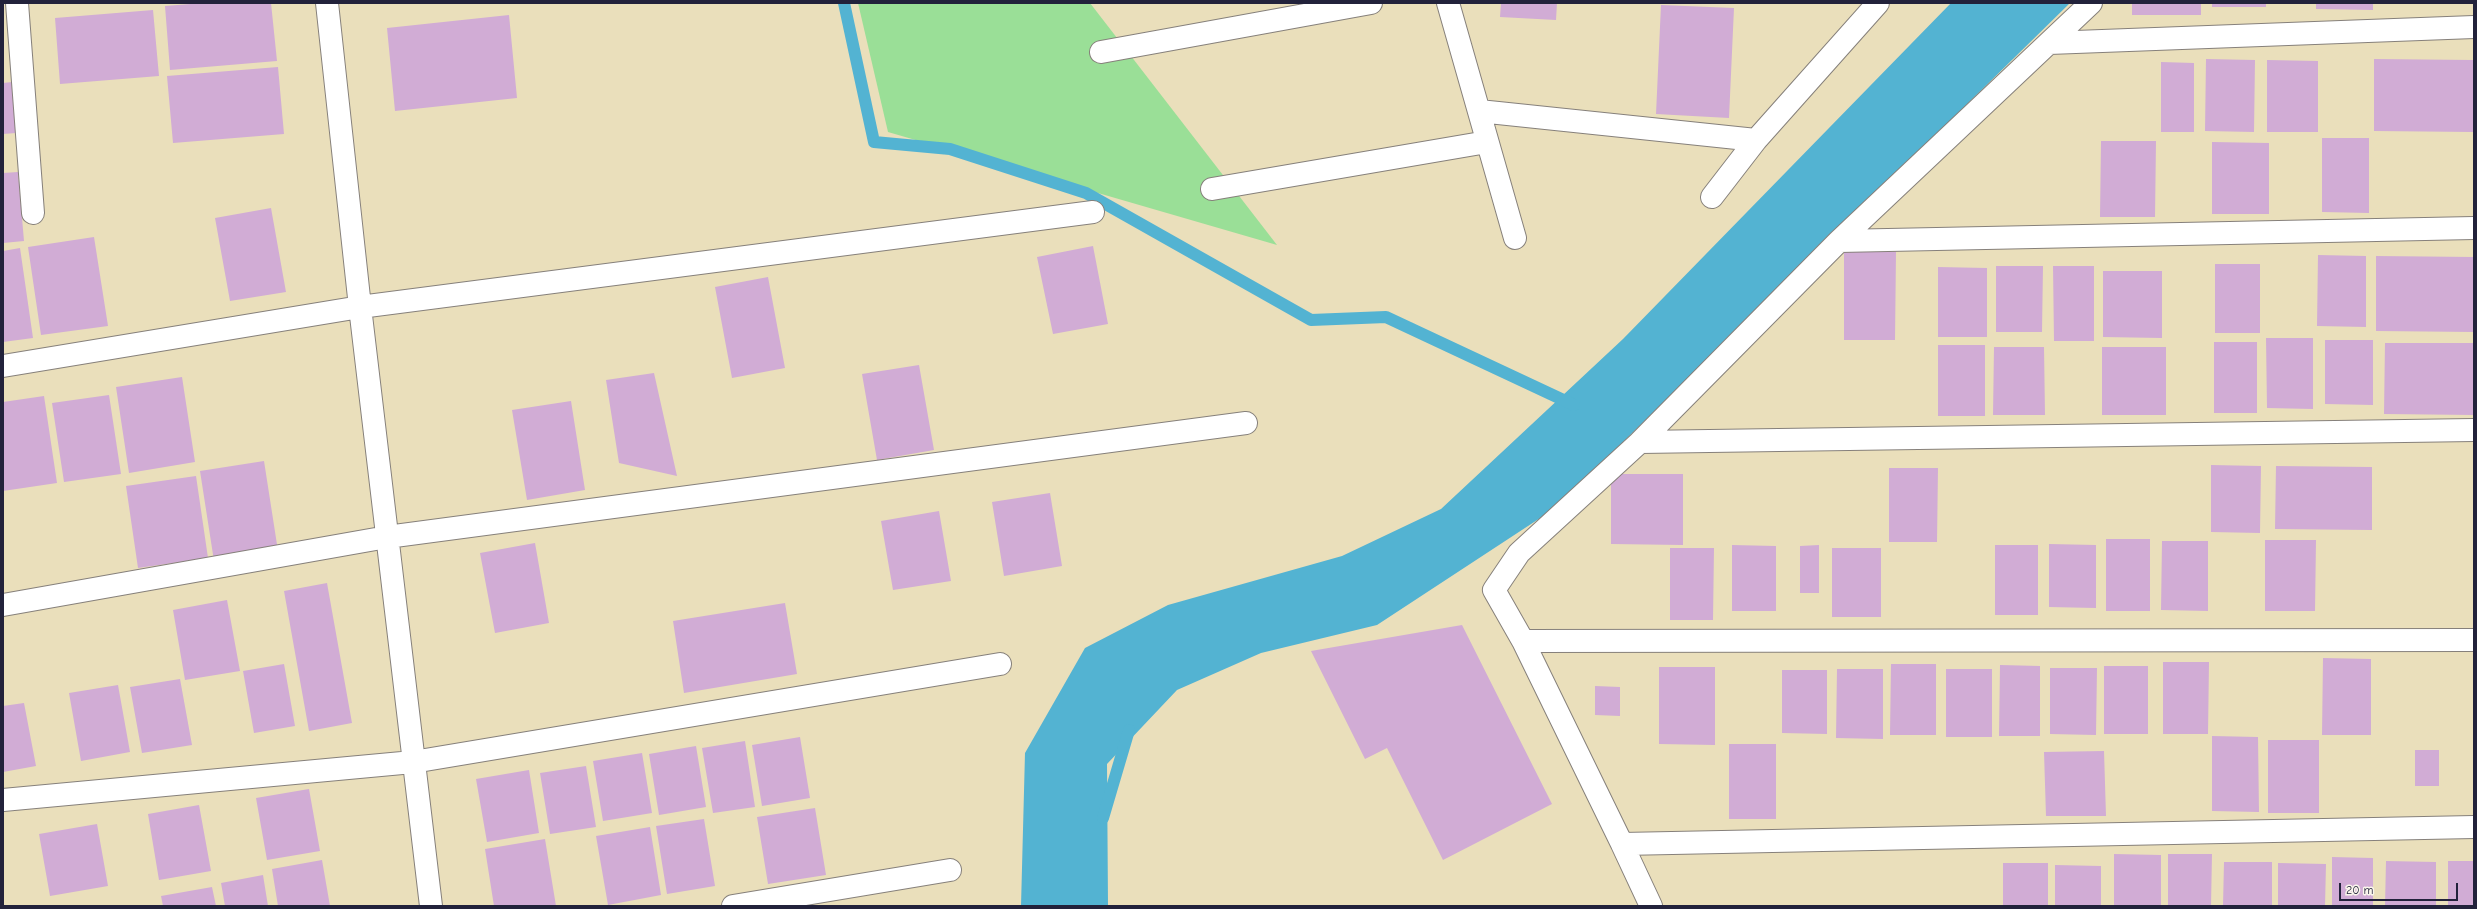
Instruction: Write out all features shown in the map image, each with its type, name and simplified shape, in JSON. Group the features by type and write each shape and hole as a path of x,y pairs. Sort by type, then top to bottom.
{"street":[{"path":"17,3 33,213"},
{"path":"327,3 360,307 431,906"},
{"path":"1101,52 1371,3"},
{"path":"1448,3 1515,238"},
{"path":"1712,197 1756,140 1878,3"},
{"path":"1651,906 1523,641 1494,590 1519,553 1640,442 1839,240 2091,3"},
{"path":"2049,44 2474,27"},
{"path":"1478,111 1756,140"},
{"path":"1212,189 1487,142"},
{"path":"3,366 360,307 1093,212"},
{"path":"1839,240 2474,228"},
{"path":"3,605 388,537 1246,423"},
{"path":"1640,442 2474,430"},
{"path":"1523,641 2474,640"},
{"path":"3,800 413,762 1000,664"},
{"path":"1622,844 2474,827"},
{"path":"733,906 950,870"}],"green space":[{"path":"858,3 1090,3 1277,245 888,132"}],"water":[{"path":"1951,3 2070,3 1557,507 1377,625 1261,653 1177,690 1107,764 1108,906 1021,906 1025,753 1085,648 1168,605 1342,556 1441,509 1623,339"}],"building":[{"path":"203,3 271,3 277,61 170,70 165,6"},
{"path":"1501,3 1557,3 1556,20 1500,17"},
{"path":"2132,3 2201,3 2201,15 2132,15"},
{"path":"2212,3 2266,3 2266,7 2212,7"},
{"path":"2316,3 2373,3 2373,10 2316,9"},
{"path":"1661,5 1734,8 1729,118 1656,114"},
{"path":"153,10 159,76 60,84 55,18"},
{"path":"509,15 517,98 395,111 387,28"},
{"path":"2206,59 2255,60 2254,132 2205,131"},
{"path":"2374,59 2474,60 2473,132 2374,131"},
{"path":"2267,60 2318,61 2318,132 2267,132"},
{"path":"2161,62 2194,63 2194,132 2161,132"},
{"path":"278,67 284,134 173,143 167,76"},
{"path":"12,82 16,133 3,134 3,83"},
{"path":"2322,138 2369,138 2369,213 2322,212"},
{"path":"2101,141 2156,141 2155,217 2100,217"},
{"path":"2212,142 2269,143 2269,214 2212,214"},
{"path":"18,172 24,241 3,243 3,173"},
{"path":"271,208 286,292 230,301 215,218"},
{"path":"94,237 108,326 41,335 28,247"},
{"path":"1093,246 1108,324 1053,334 1037,257"},
{"path":"20,248 33,338 3,342 3,251"},
{"path":"1844,251 1896,252 1895,340 1844,340"},
{"path":"2318,255 2366,256 2366,327 2317,326"},
{"path":"2376,256 2474,257 2474,332 2376,331"},
{"path":"2215,264 2260,264 2260,333 2215,333"},
{"path":"1996,266 2043,266 2042,332 1996,332"},
{"path":"2053,266 2094,266 2094,341 2054,341"},
{"path":"1938,267 1987,268 1987,337 1938,337"},
{"path":"2103,271 2162,271 2162,338 2103,337"},
{"path":"768,277 785,368 732,378 715,287"},
{"path":"2266,338 2313,338 2313,409 2267,408"},
{"path":"2325,340 2373,340 2373,405 2325,404"},
{"path":"2214,342 2257,342 2257,413 2214,413"},
{"path":"2385,343 2474,343 2474,415 2384,414"},
{"path":"1938,345 1985,345 1985,416 1938,416"},
{"path":"1994,347 2044,347 2045,415 1993,415"},
{"path":"2102,347 2166,347 2166,415 2102,415"},
{"path":"919,365 934,450 877,460 862,374"},
{"path":"654,373 677,476 619,463 606,380"},
{"path":"182,377 195,462 129,473 116,387"},
{"path":"109,395 121,474 64,482 52,403"},
{"path":"44,396 57,483 3,491 3,402"},
{"path":"571,401 585,490 527,500 512,410"},
{"path":"264,461 278,551 214,561 200,471"},
{"path":"2211,465 2261,466 2260,533 2211,532"},
{"path":"2276,466 2372,467 2372,530 2275,529"},
{"path":"1889,468 1938,468 1937,542 1889,542"},
{"path":"1611,474 1683,474 1683,545 1611,544"},
{"path":"196,476 208,558 138,568 126,486"},
{"path":"1050,493 1062,566 1004,576 992,502"},
{"path":"939,511 951,581 893,590 881,521"},
{"path":"2106,539 2150,539 2150,611 2106,611"},
{"path":"2265,540 2316,540 2315,611 2265,611"},
{"path":"2162,541 2208,541 2208,611 2161,610"},
{"path":"535,543 549,623 495,633 480,553"},
{"path":"2049,544 2096,545 2096,608 2049,607"},
{"path":"1732,545 1776,546 1776,611 1732,611"},
{"path":"1819,545 1819,593 1800,593 1800,546"},
{"path":"1995,545 2038,545 2038,615 1995,615"},
{"path":"1670,548 1714,548 1713,620 1670,620"},
{"path":"1832,548 1881,548 1881,617 1832,617"},
{"path":"327,583 352,723 309,731 284,591"},
{"path":"227,600 240,671 185,680 173,610"},
{"path":"785,603 797,674 684,693 673,621"},
{"path":"1462,625 1552,804 1443,860 1387,748 1365,759 1311,651"},
{"path":"2323,658 2371,659 2371,735 2322,735"},
{"path":"2163,662 2209,662 2208,734 2163,734"},
{"path":"284,664 295,726 254,733 243,671"},
{"path":"1891,664 1936,664 1936,735 1890,735"},
{"path":"2000,665 2040,666 2040,736 1999,736"},
{"path":"2104,666 2148,666 2148,734 2104,734"},
{"path":"1659,667 1715,667 1715,745 1659,744"},
{"path":"2050,668 2097,668 2096,735 2050,734"},
{"path":"1837,669 1883,669 1883,739 1836,738"},
{"path":"1946,669 1992,669 1992,737 1946,737"},
{"path":"1782,670 1827,670 1827,734 1782,733"},
{"path":"180,679 192,745 142,753 130,687"},
{"path":"118,685 130,752 81,761 69,693"},
{"path":"1595,686 1620,687 1620,716 1595,715"},
{"path":"24,703 36,766 3,772 3,706"},
{"path":"2212,736 2258,737 2259,812 2212,811"},
{"path":"800,737 810,798 762,806 752,745"},
{"path":"2268,740 2319,740 2319,813 2268,813"},
{"path":"745,741 755,807 713,813 702,748"},
{"path":"1729,744 1776,744 1776,819 1729,819"},
{"path":"696,746 706,807 659,815 649,754"},
{"path":"2415,750 2439,750 2439,786 2415,786"},
{"path":"2104,751 2106,816 2046,816 2044,752"},
{"path":"642,753 652,813 603,821 593,761"},
{"path":"586,766 596,827 550,834 540,773"},
{"path":"529,770 539,833 487,842 476,779"},
{"path":"309,789 320,851 267,860 256,798"},
{"path":"199,805 211,871 159,880 148,814"},
{"path":"815,808 826,875 768,884 757,817"},
{"path":"704,819 715,886 667,894 656,826"},
{"path":"97,824 108,886 50,896 39,834"},
{"path":"650,827 661,895 608,905 596,836"},
{"path":"545,839 556,906 494,906 485,849"},
{"path":"2114,854 2161,855 2161,906 2114,906"},
{"path":"2168,854 2212,854 2211,906 2168,906"},
{"path":"2332,857 2373,858 2373,906 2332,906"},
{"path":"322,860 330,906 278,906 272,869"},
{"path":"2386,861 2436,862 2436,906 2385,906"},
{"path":"2448,861 2474,861 2474,906 2448,906"},
{"path":"2224,862 2272,862 2272,906 2223,906"},
{"path":"2003,863 2048,863 2048,906 2003,906"},
{"path":"2278,863 2326,864 2325,906 2278,906"},
{"path":"2055,865 2101,866 2101,906 2055,906"},
{"path":"263,875 268,906 225,906 221,883"},
{"path":"212,887 216,906 163,906 161,896"}],"waterway":[{"path":"844,3 874,142 950,149 1086,193 1311,320 1386,317 1574,405"},
{"path":"1103,818 1129,730"}]}
